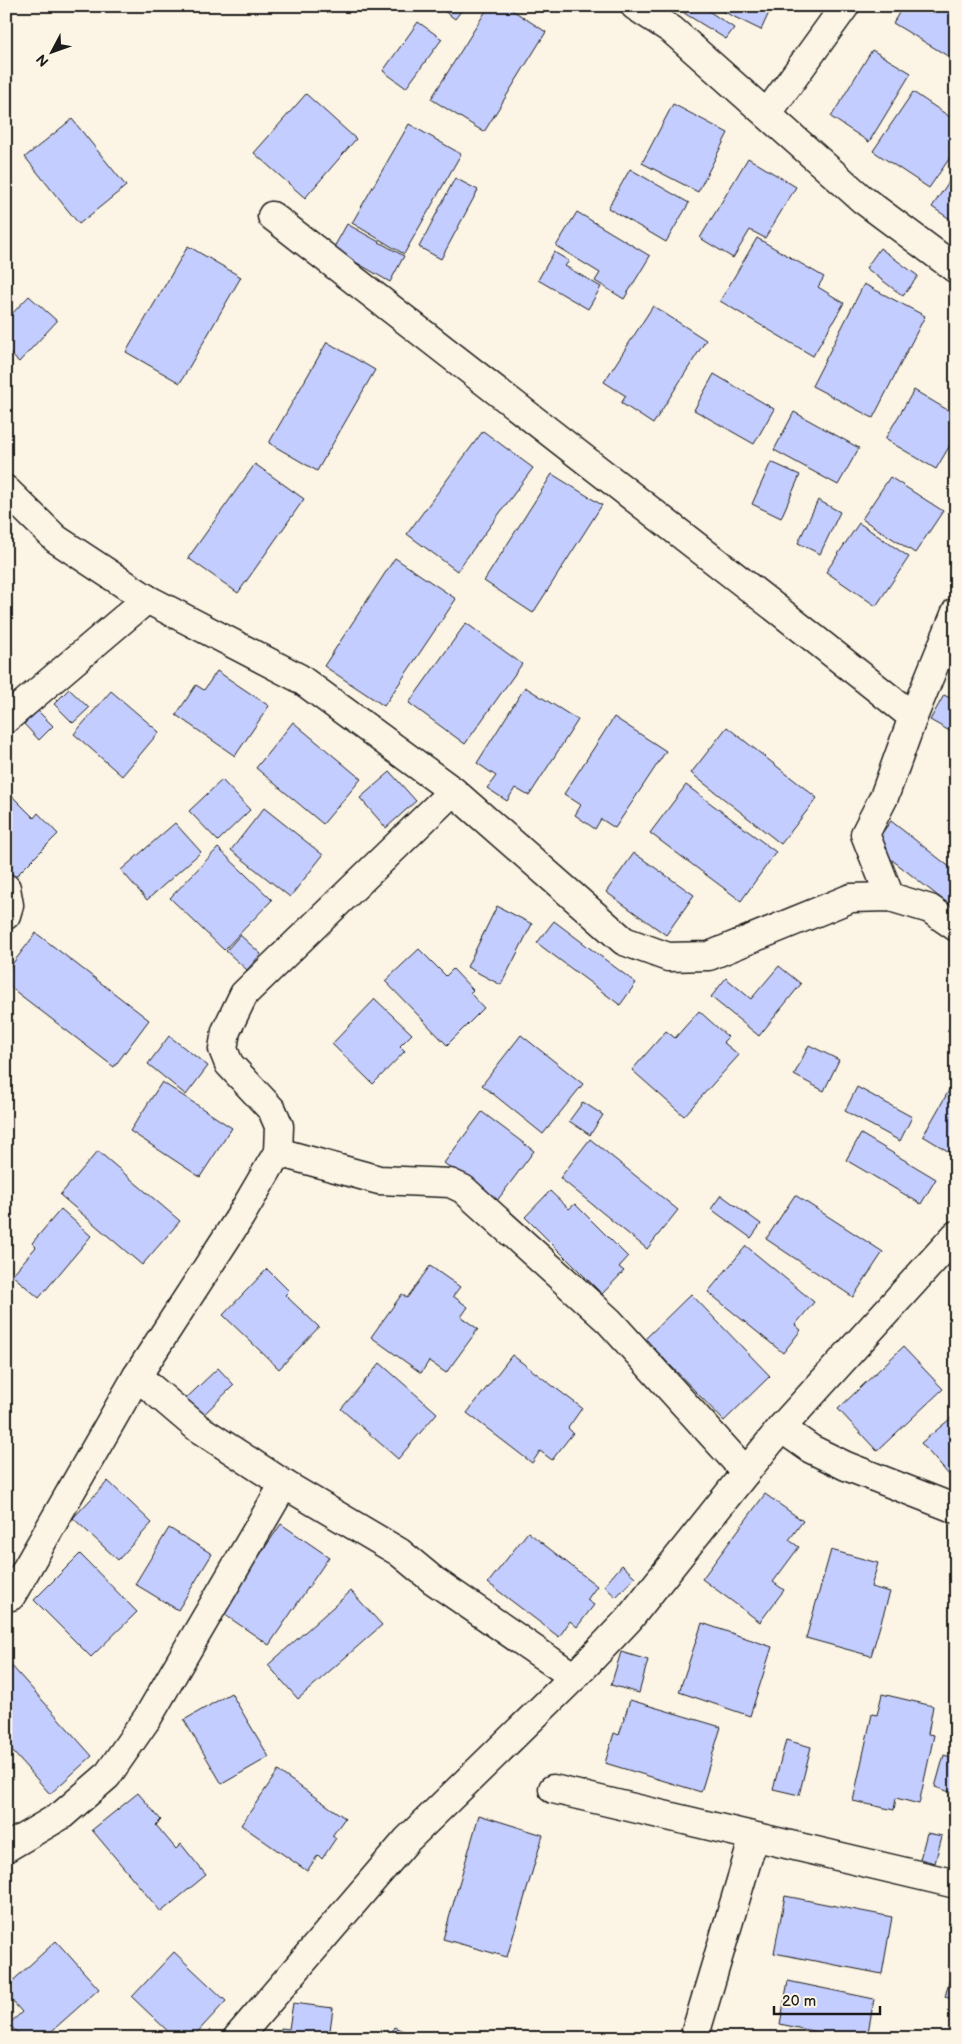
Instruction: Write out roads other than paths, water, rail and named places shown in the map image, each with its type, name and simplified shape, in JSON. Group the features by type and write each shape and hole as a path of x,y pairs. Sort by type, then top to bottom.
{"street":[{"path":"634,6 672,30 862,199 956,270"},
{"path":"767,114 845,6"},
{"path":"272,216 913,717"},
{"path":"6,490 56,539 147,599 299,678 453,791 624,941 668,957 709,956 851,898 890,898 930,909 956,928"},
{"path":"6,718 147,599"},
{"path":"890,898 865,834 884,797 913,717 956,612"},
{"path":"10,1596 138,1376 240,1217 278,1152 278,1126 272,1110 230,1064 223,1049 226,1031 244,994 453,791"},
{"path":"6,888 8,905 6,915"},
{"path":"278,1152 379,1180 450,1183 463,1189 609,1321 746,1472"},
{"path":"237,2038 407,1840 574,1676 628,1619 781,1428 956,1236"},
{"path":"138,1376 198,1428 284,1484 399,1552 433,1580 574,1676"},
{"path":"781,1428 811,1449 846,1466 956,1509"},
{"path":"6,1848 62,1815 107,1776 148,1717 284,1484"},
{"path":"553,1789 956,1884"},
{"path":"694,2038 754,1837"}]}
